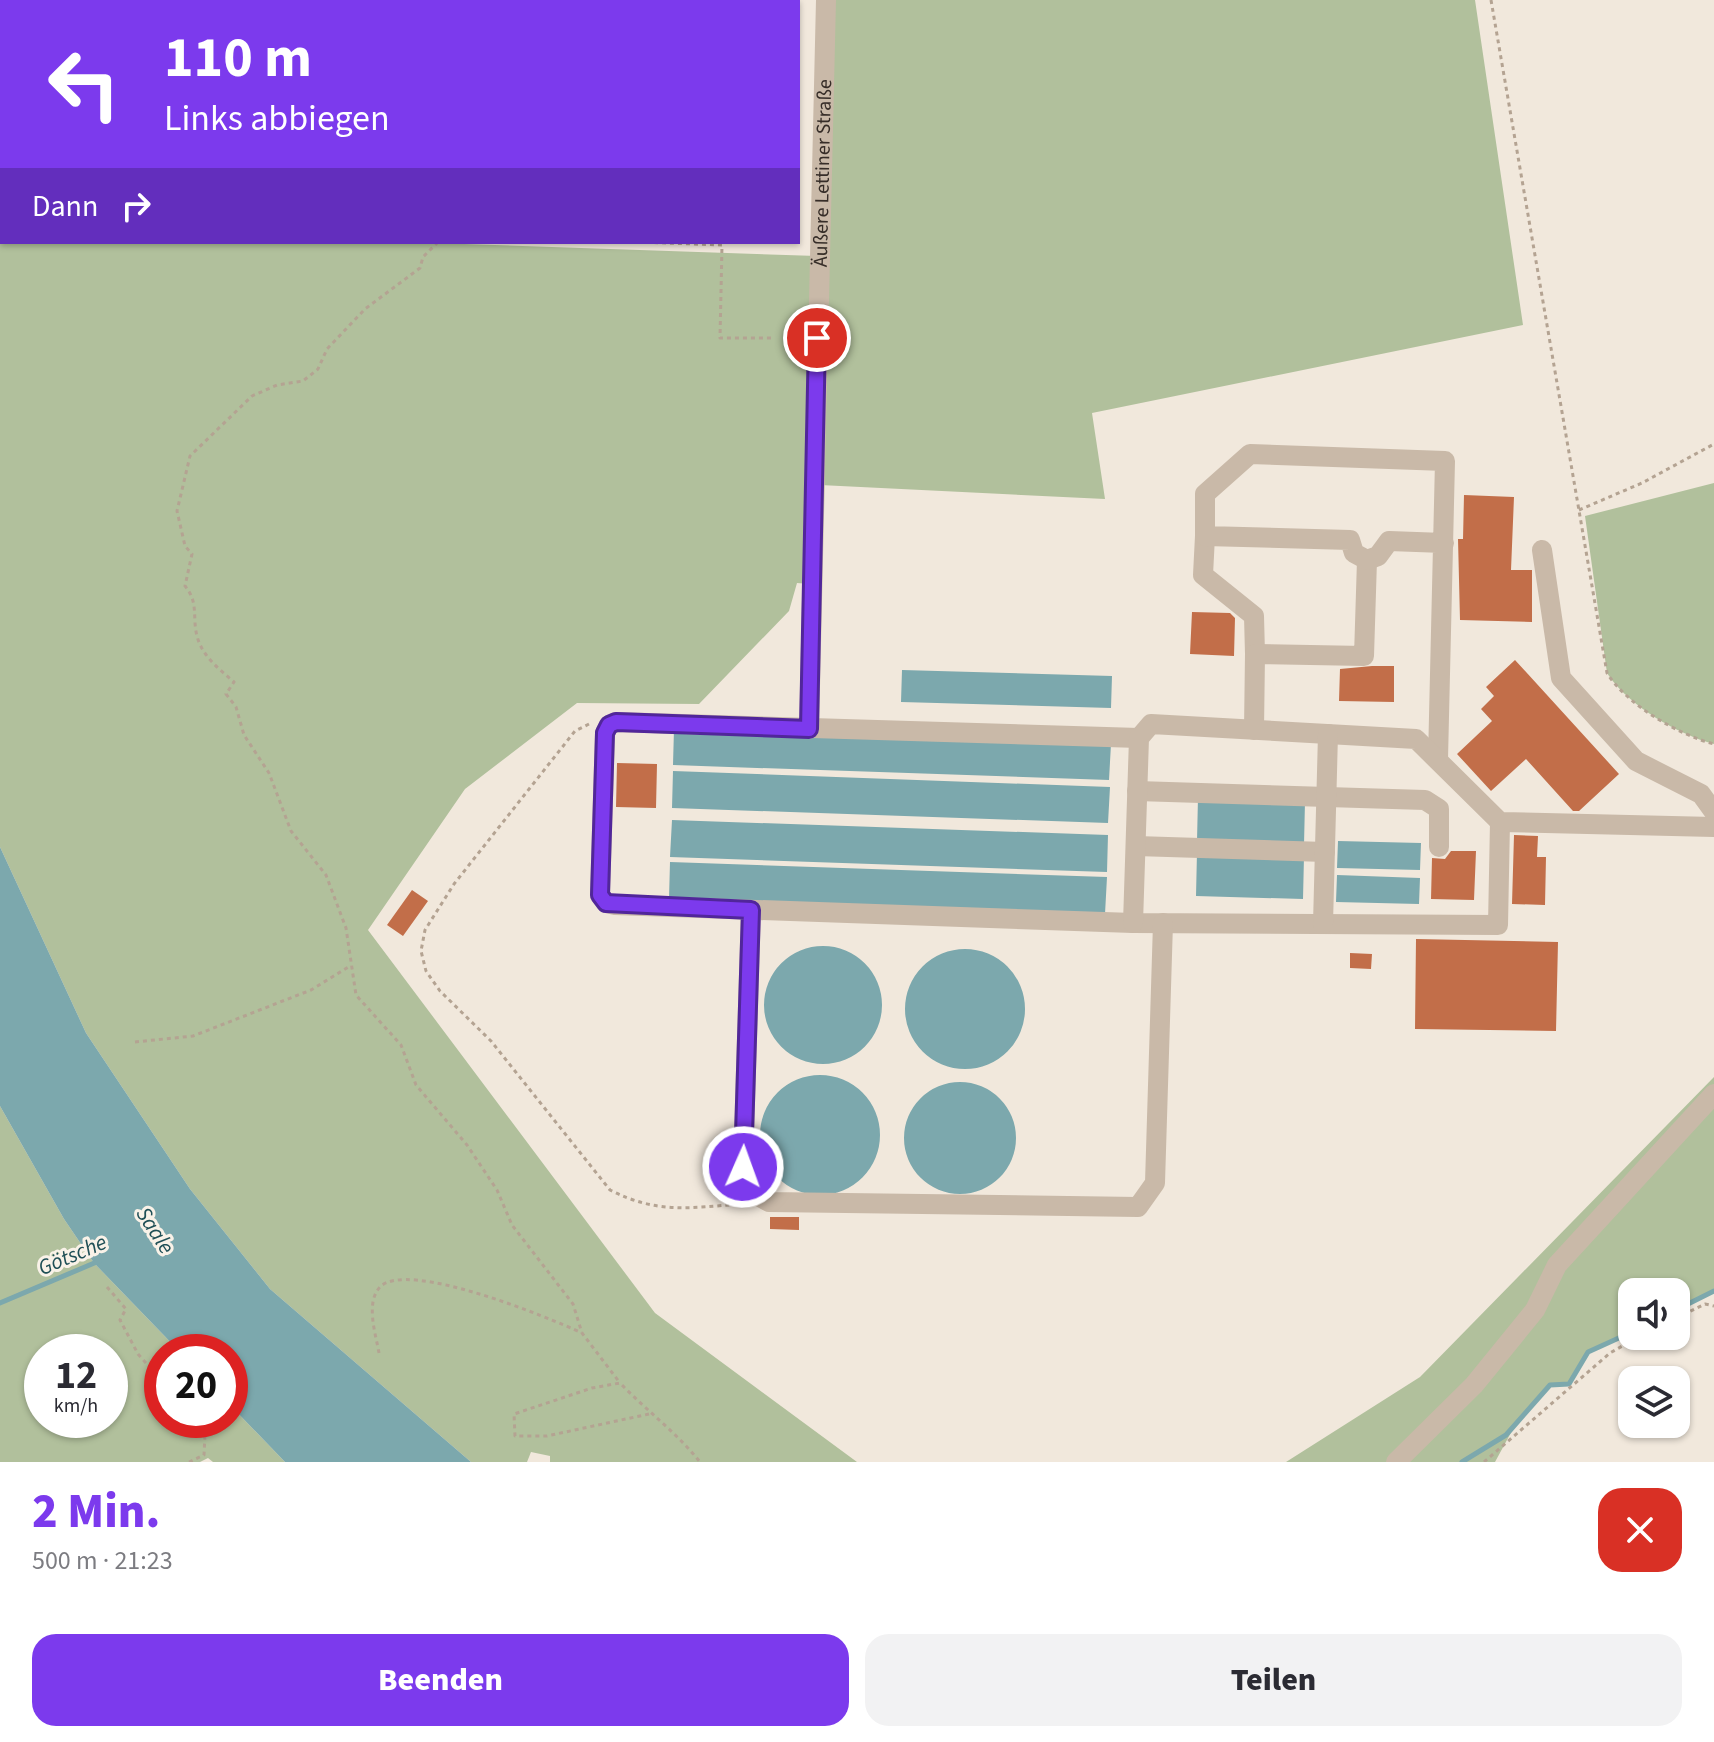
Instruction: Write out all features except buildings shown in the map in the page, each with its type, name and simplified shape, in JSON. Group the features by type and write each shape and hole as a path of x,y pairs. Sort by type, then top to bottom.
{"street":[{"name":"Äußere Lettiner Straße","path":"809,729 826,0"},
{"path":"1254,730 1254,616 1203,575 1205,494 1250,454 1445,461 1438,759"},
{"path":"1205,536 1350,540 1354,553 1367,560 1378,556 1389,541 1444,543"},
{"path":"1542,550 1561,678 1636,761 1701,794 1714,812"},
{"path":"1255,654 1364,656 1367,560"},
{"path":"1133,923 1139,738 1151,724 1416,739 1500,822 1714,827"},
{"path":"1139,738 609,725 605,733 600,895 606,903 1133,923 1498,925 1500,822"},
{"path":"1323,924 1328,734"},
{"path":"1137,791 1425,800 1439,809 1439,847"},
{"path":"1136,846 1325,852"},
{"path":"751,910 743,1167 751,1192 769,1202 1138,1207 1155,1183 1163,923"},
{"path":"1396,1462 1474,1385 1535,1310 1557,1265 1619,1193 1714,1094"}],"path":[{"path":"1491,0 1607,673 1615,686 1679,733 1714,744"},
{"path":"436,244 423,257 420,268 365,309 327,349 318,369 303,381 277,385 252,396 207,436 190,456 177,511 185,546 192,554 185,586 195,598 197,636 211,662 234,682 226,694 236,707 244,735 269,773 291,831 326,875 346,928 356,995 401,1045 416,1085 467,1145 497,1190 512,1225 573,1304 582,1333 620,1383 649,1414 681,1438 700,1462"},
{"path":"694,244 722,245 720,338 771,338"},
{"path":"1579,510 1642,483 1714,444"},
{"path":"609,725 584,724 575,731 454,884 425,930 421,951 426,971 440,991 491,1041 610,1190 636,1203 665,1210 769,1202"},
{"path":"135,1042 193,1036 311,990 350,966"},
{"path":"379,1353 374,1299 381,1286 399,1278 440,1283 550,1318 582,1333"},
{"path":"107,1287 126,1309 120,1320 144,1357"},
{"path":"1690,1311 1705,1304 1714,1306"},
{"path":"1484,1462 1618,1348"},
{"path":"620,1383 514,1414 515,1436 547,1436 649,1414"},
{"path":"189,1462 204,1455 203,1438"}],"green space":[{"path":"830,0 1475,0 1523,325 1092,413 1105,499 820,485 810,584 797,583 789,611 699,704 577,703 465,789 368,930 655,1313 857,1462 550,1462 550,1456 531,1452 527,1462 471,1462 270,1289 190,1189 86,1033 0,847 0,244 462,244 817,256"},
{"path":"1714,483 1714,744 1685,734 1655,717 1627,696 1607,673 1585,516"},
{"path":"1714,1077 1714,1291 1690,1303 1690,1278 1618,1278 1618,1338 1588,1352 1569,1384 1550,1385 1520,1416 1495,1462 1286,1462 1420,1377"},
{"path":"0,1106 64,1219 94,1263 163,1334 144,1334 144,1438 248,1438 248,1424 285,1462 213,1462 208,1458 200,1462 0,1462"}],"water":[{"path":"902,670 1112,676 1111,708 901,702"},
{"path":"674,729 1111,744 1109,780 673,765"},
{"path":"673,771 1110,787 1108,823 672,808"},
{"path":"1198,797 1305,801 1304,845 1197,841"},
{"path":"672,820 1108,835 1107,872 670,857"},
{"path":"1338,841 1421,843 1420,870 1337,868"},
{"name":"Saale","path":"0,847 86,1033 190,1189 270,1289 471,1462 285,1462 248,1424 248,1334 163,1334 94,1263 64,1219 0,1106"},
{"path":"1197,852 1304,856 1303,899 1196,896"},
{"path":"670,862 1107,877 1105,914 669,899"},
{"path":"1337,875 1420,878 1419,904 1336,902"},
{"path":"823,946 846,951 865,963 877,982 882,1005 877,1028 865,1047 846,1059 823,1064 800,1059 781,1047 769,1028 764,1005 769,982 781,963 800,951"},
{"path":"965,949 988,954 1007,967 1020,986 1025,1009 1020,1032 1007,1051 988,1064 965,1069 942,1064 923,1051 910,1032 905,1009 910,986 923,967 942,954"},
{"path":"820,1075 843,1080 862,1093 875,1112 880,1135 875,1158 862,1177 843,1190 820,1195 797,1190 778,1177 765,1158 760,1135 765,1112 778,1093 797,1080"},
{"path":"960,1082 981,1086 1000,1098 1012,1117 1016,1138 1012,1159 1000,1178 981,1190 960,1194 939,1190 920,1178 908,1159 904,1138 908,1117 920,1098 939,1086"}],"waterway":[{"name":"Götsche","path":"0,1303 99,1261"},
{"path":"1690,1303 1714,1291"},
{"path":"1462,1462 1506,1435 1550,1385 1569,1384 1588,1352 1618,1338"}],"route":[{"path":"743,1167 751,910 606,903 600,895 605,733 609,725 616,722 809,729 817,338"}]}
